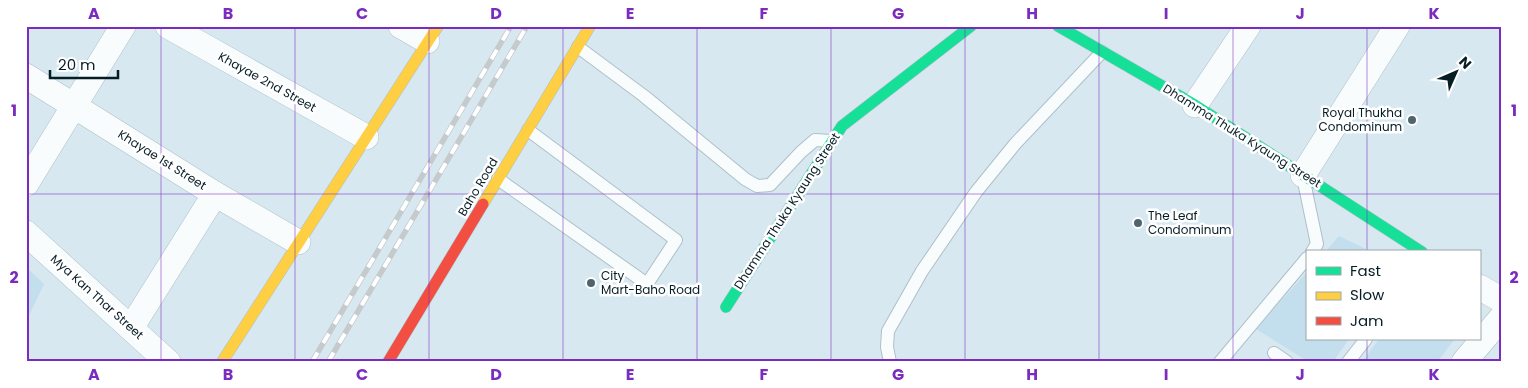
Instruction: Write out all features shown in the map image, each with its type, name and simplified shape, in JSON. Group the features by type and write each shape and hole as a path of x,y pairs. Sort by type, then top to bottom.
{"street":[{"path":"26,184 123,26"},
{"name":"Khayae 2nd Street","path":"168,26 366,137"},
{"path":"222,362 432,34 400,26"},
{"name":"Baho Road","path":"388,362 590,26"},
{"name":"Dhamma Thuka Kyaung Street","path":"726,307 842,126 970,26"},
{"name":"Dhamma Thuka Kyaung Street","path":"1058,26 1195,105 1419,250"},
{"path":"1195,105 1248,26"},
{"path":"1303,175 1397,26"},
{"name":"Khayae 1st Street","path":"26,76 215,194 298,242"},
{"path":"130,328 215,194"},
{"name":"Mya Kan Thar Street","path":"26,233 168,362"},
{"path":"1480,288 1502,300"},
{"path":"1464,362 1502,316"}],"lane":[{"path":"578,46 644,96 745,179 757,186 770,184 815,140 831,141"},
{"path":"890,362 887,347 888,331 922,270 976,192 1015,144 1102,52"},
{"path":"498,179 647,284 676,240 528,130"},
{"path":"1303,175 1317,244 1313,250"},
{"path":"1220,362 1306,259"},
{"path":"1348,362 1365,340"},
{"path":"1274,353 1287,362"}],"shaded area":[{"path":"1339,236 1368,250 1327,250"},
{"path":"26,267 44,284 26,322"},
{"path":"1306,273 1306,340 1348,340 1333,362 1309,362 1256,329"},
{"path":"1378,340 1454,340 1437,362 1362,362"}],"railway":[{"path":"312,362 511,26"},
{"path":"328,362 527,26"}],"traffic: fast":[{"path":"726,307 842,126 971,26"},
{"path":"1058,26 1195,105 1419,250"}],"traffic: slow":[{"path":"222,362 438,26"},
{"path":"483,204 590,26"}],"traffic: jam":[{"path":"388,362 483,204"}],"place":[{"name":"Royal Thukha Condominum","path":"1412,120"},
{"name":"The Leaf Condominum","path":"1138,223"},
{"name":"City Mart-Baho Road","path":"591,283"}]}
